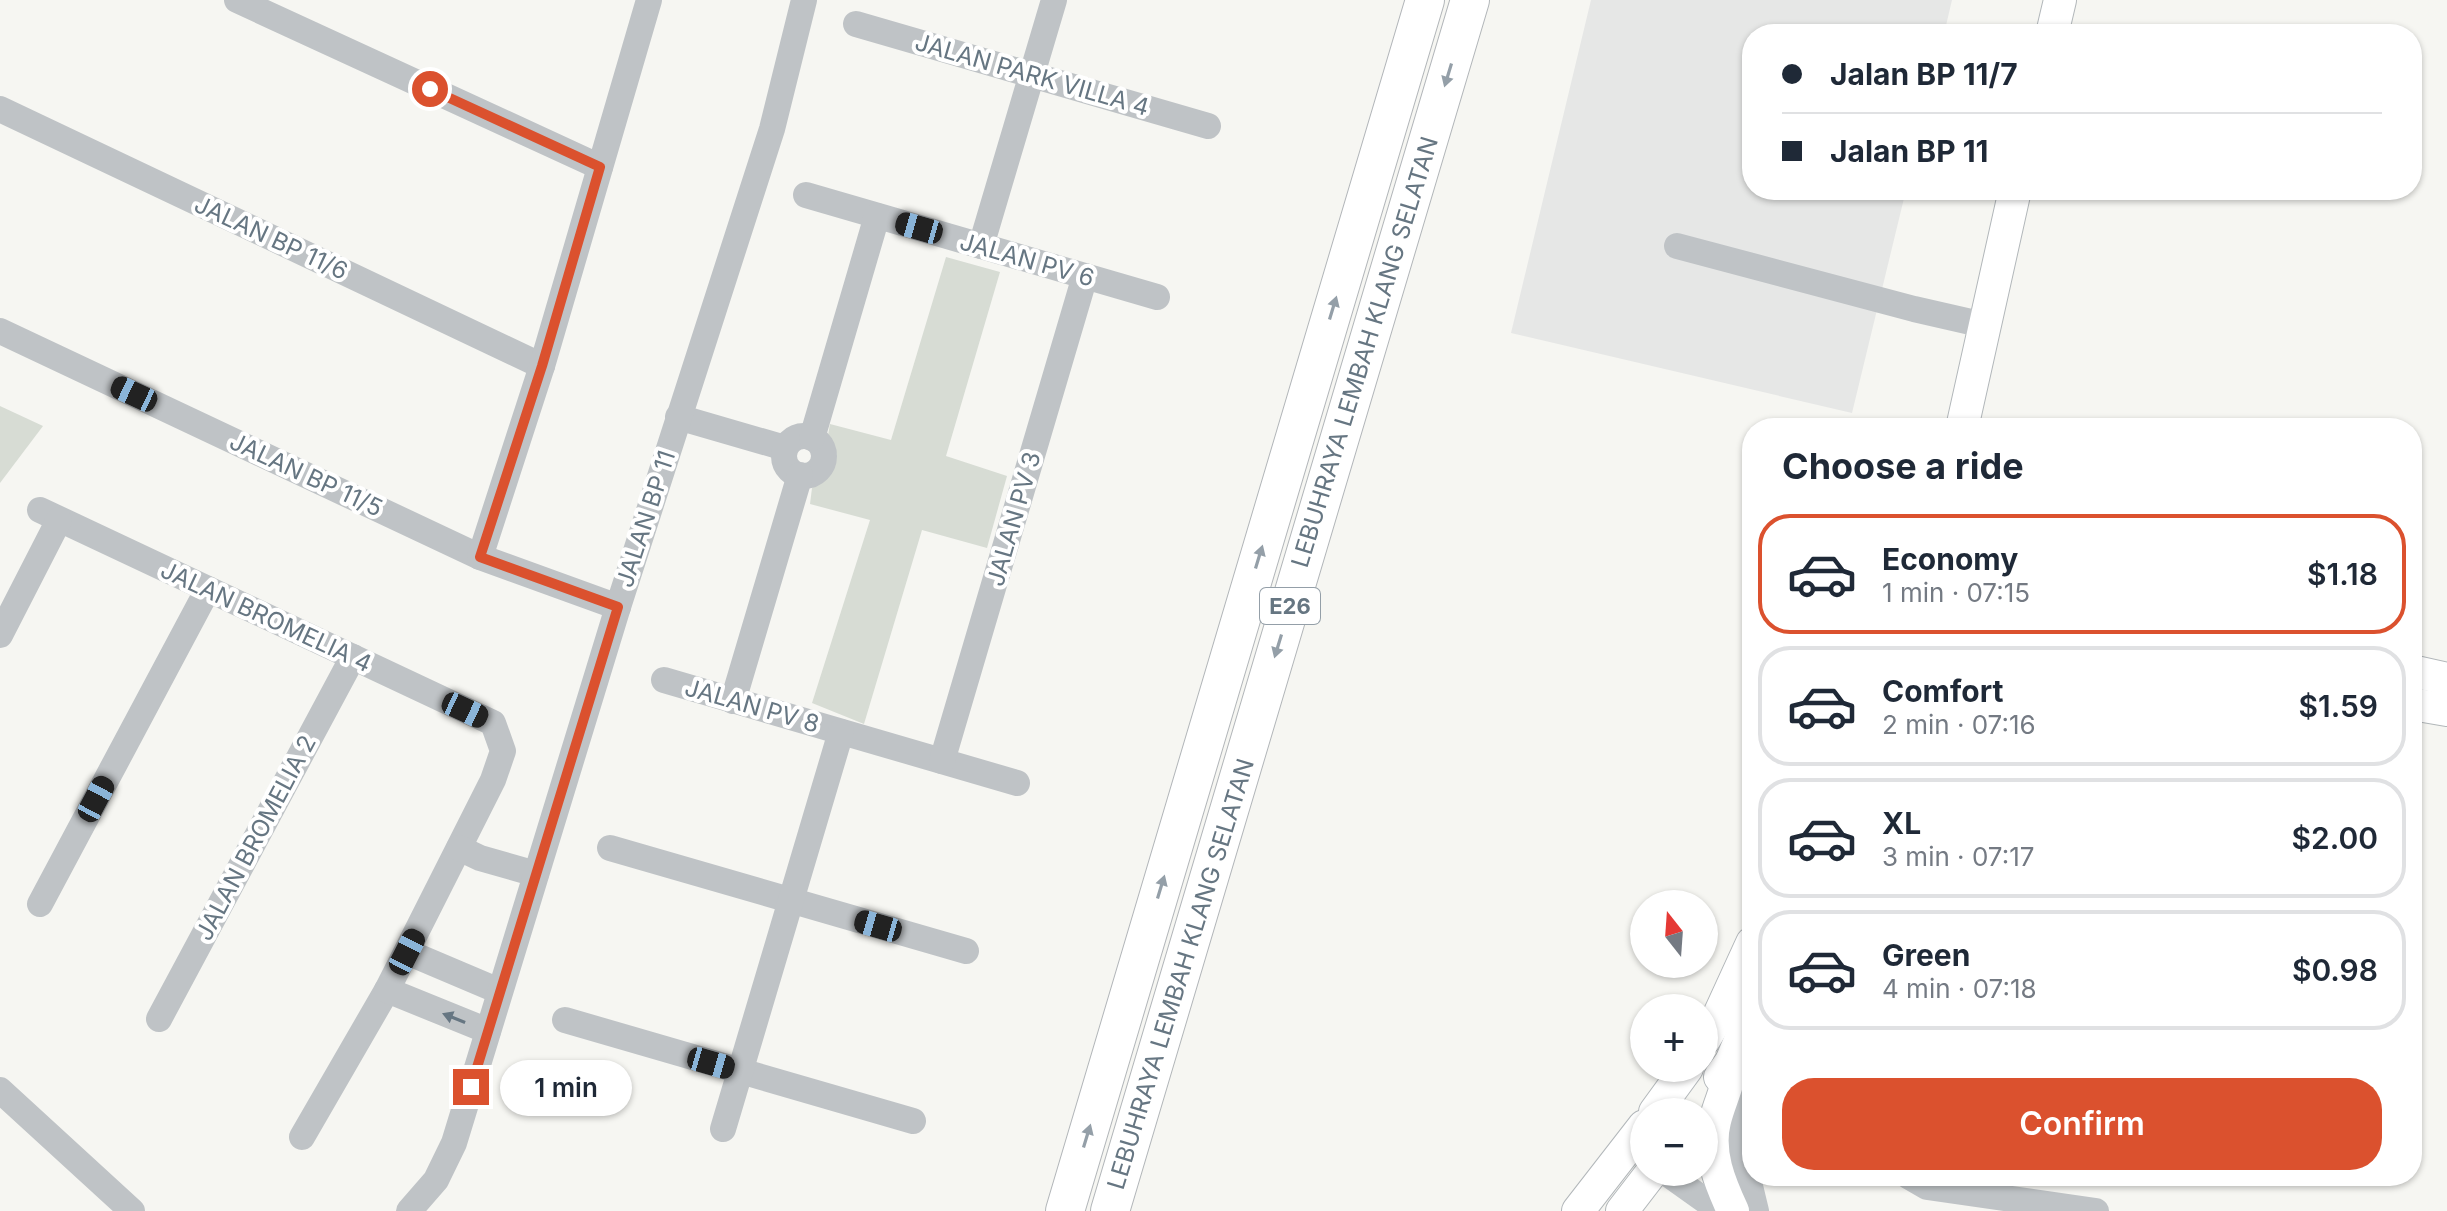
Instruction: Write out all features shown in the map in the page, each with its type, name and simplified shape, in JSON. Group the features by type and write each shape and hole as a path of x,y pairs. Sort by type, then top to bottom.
{"highway":[{"name":"LEBUHRAYA LEMBAH KLANG SELATAN","path":"1065,1211 1425,0"},
{"name":"LEBUHRAYA LEMBAH KLANG SELATAN","path":"1110,1211 1470,0"}],"main road":[{"path":"2054,24 2060,0"},
{"path":"1964,418 2013,200"},
{"path":"2422,673 2447,679"},
{"path":"2422,706 2447,710"},
{"path":"1718,1017 1742,965"},
{"path":"1733,1211 1721,1184 1712,1148 1715,1122 1742,1039"},
{"path":"1707,1098 1730,1071"},
{"path":"1578,1211 1630,1153"},
{"path":"1622,1211 1641,1186"}],"street":[{"path":"237,0 600,167"},
{"path":"480,557 542,366 649,0"},
{"name":"JALAN BP 11","path":"409,1211 436,1180 454,1143 618,607 772,129 804,0"},
{"path":"981,246 1054,0"},
{"name":"JALAN PARK VILLA 4","path":"856,24 1208,126"},
{"name":"JALAN BP 11/6","path":"0,109 542,366"},
{"name":"JALAN PV 6","path":"806,195 1157,297"},
{"path":"812,438 877,216"},
{"path":"1677,246 1984,325"},
{"name":"JALAN PV 3","path":"942,761 1085,276"},
{"name":"JALAN BP 11/5","path":"0,331 480,557 618,607"},
{"path":"678,417 785,448"},
{"path":"794,438 812,438 821,446 821,464 813,473 800,475 786,465 785,448 794,438"},
{"path":"733,701 800,475"},
{"name":"JALAN BROMELIA 4","path":"0,635 49,515 493,723 503,751 493,780 459,848"},
{"path":"40,904 208,589"},
{"name":"JALAN BROMELIA 2","path":"159,1019 353,657"},
{"name":"JALAN PV 8","path":"664,680 1017,783"},
{"name":"JALAN PV 8","path":"723,1129 841,732"},
{"path":"302,1137 387,990 459,848 480,858 536,874"},
{"path":"610,848 966,951"},
{"path":"407,952 499,991"},
{"path":"387,990 488,1031"},
{"path":"565,1020 913,1121"},
{"path":"1730,1071 1742,1127"},
{"path":"0,1090 132,1211"},
{"path":"1685,1186 1720,1211"},
{"path":"1752,1186 1756,1211"},
{"path":"1925,1186 2096,1211"}],"shaded area":[{"path":"1591,0 1952,0 1946,24 1742,24 1742,200 1904,200 1852,413 1511,333"},
{"path":"946,257 1000,272 946,456 1007,476 987,548 922,530 864,724 812,703 870,520 810,504 812,488 832,469 837,455 828,435 830,424 891,440"},
{"path":"0,406 43,426 0,483"}],"route":[{"path":"430,89 600,167 542,366 480,557 618,607 471,1087"}]}
